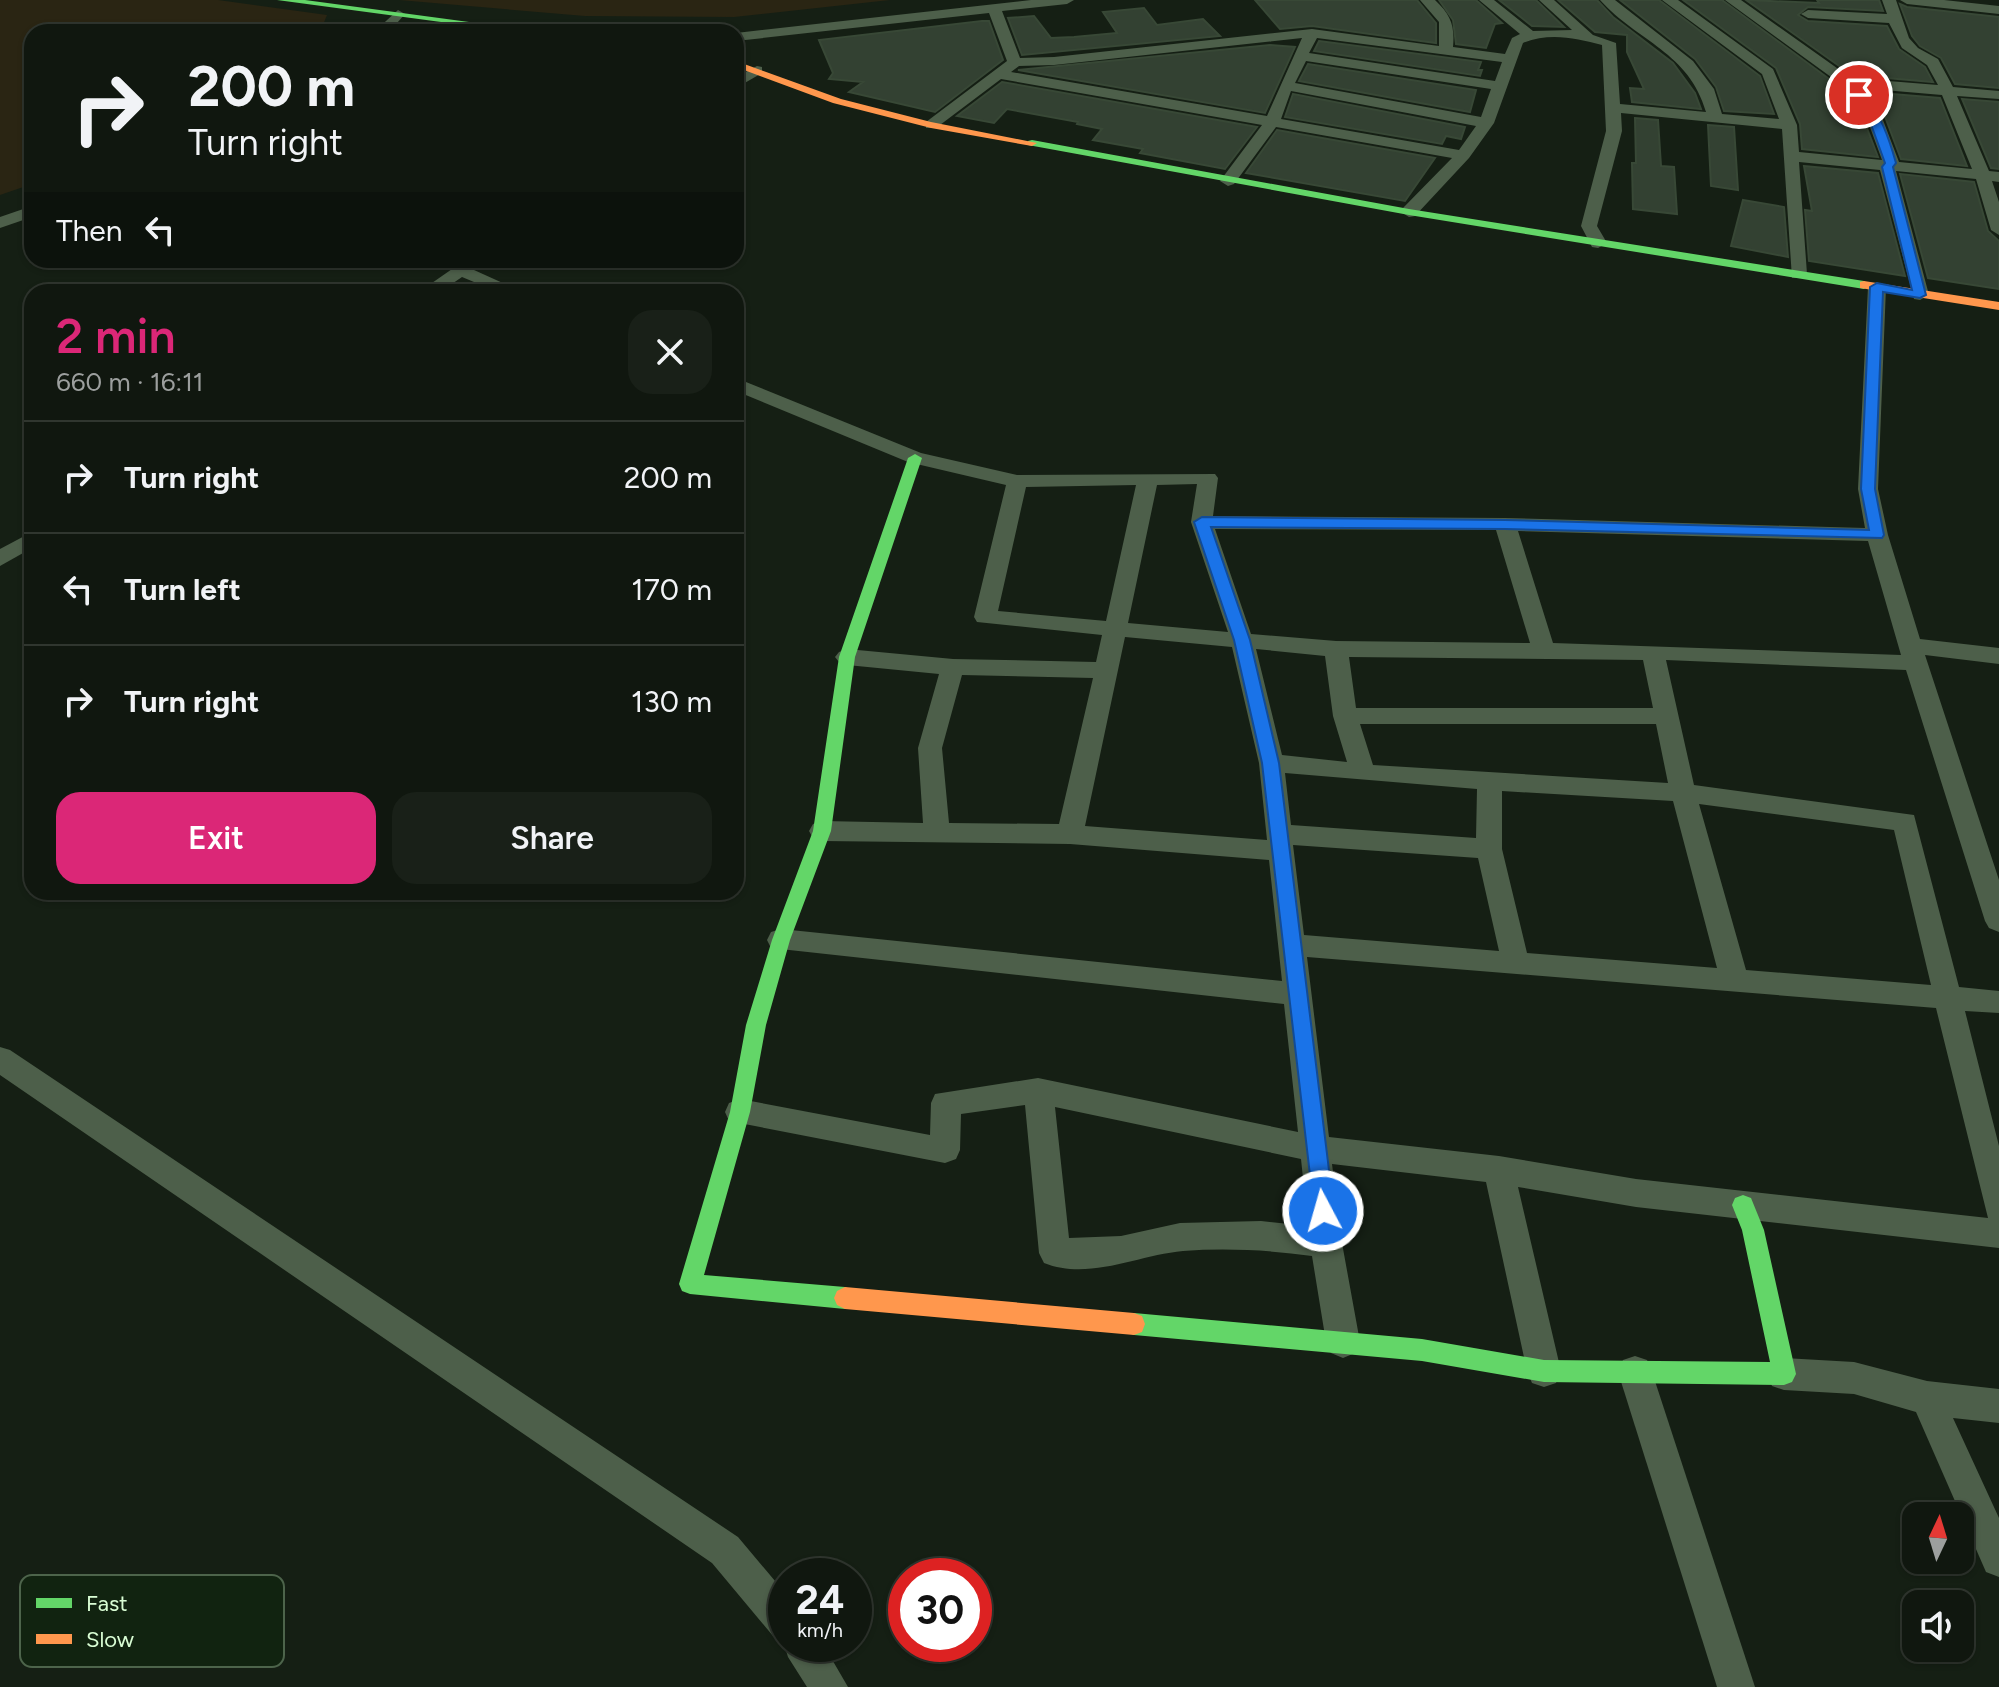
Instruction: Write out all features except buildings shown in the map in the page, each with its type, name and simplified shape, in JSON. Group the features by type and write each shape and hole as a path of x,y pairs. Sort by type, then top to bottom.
{"main road":[{"path":"282,0 476,24"},
{"path":"744,66 837,101 931,125 1409,212 1999,306"},
{"path":"915,458 847,657 822,831 781,940 756,1025 740,1112 690,1284 1422,1350 1544,1371 1784,1374 1753,1230 1743,1205"}],"street":[{"path":"744,36 1067,0"},
{"path":"1427,0 1445,16 1448,24 1446,51"},
{"path":"1486,0 1528,34"},
{"path":"1546,0 1588,37"},
{"path":"1607,0 1688,64 1707,89 1715,117"},
{"path":"1669,0 1768,72 1789,125 1798,274"},
{"path":"1732,0 1847,82 1870,107 1891,163 1887,167"},
{"path":"1889,0 1908,47 1914,55 1933,62 1991,176 1999,230"},
{"path":"1907,0 1999,10"},
{"path":"994,9 1015,62"},
{"path":"389,24 398,14"},
{"path":"1808,14 1895,19"},
{"path":"1228,181 1273,121 1312,33"},
{"path":"931,125 1002,75 1015,62 1312,33 1508,59"},
{"path":"1409,212 1463,155 1486,123 1517,41 1528,34 1559,33 1588,37 1609,43 1613,108 1614,131 1589,226 1598,243"},
{"path":"1303,56 1498,86"},
{"path":"744,79 757,70"},
{"path":"1002,75 1463,155"},
{"path":"1847,82 1947,88 1999,95"},
{"path":"1286,86 1486,123"},
{"path":"1613,108 1789,125"},
{"path":"1791,156 1991,176"},
{"path":"1887,167 1920,295"},
{"path":"0,223 24,214"},
{"path":"440,284 465,268"},
{"path":"475,268 501,284"},
{"path":"1877,287 1868,489 1877,535 1913,655 1999,921"},
{"path":"744,387 915,458 1017,481 1208,478 1202,522 1242,640 1271,763 1326,1243 1343,1342"},
{"path":"1070,834 1148,479"},
{"path":"1017,481 985,617 1336,649 1999,656"},
{"path":"1202,522 1505,524 1877,535"},
{"path":"1505,524 1544,651"},
{"path":"0,559 24,544"},
{"path":"1336,649 1345,716 1363,773"},
{"path":"1653,652 1683,793 1735,982"},
{"path":"847,657 953,667 1106,670"},
{"path":"937,831 930,748 953,667"},
{"path":"1345,716 1667,716"},
{"path":"1271,763 1490,783 1683,793 1905,822 1999,1209"},
{"path":"1490,783 1489,849 1516,964"},
{"path":"822,831 1070,834 1489,849"},
{"path":"781,940 1298,994"},
{"path":"1291,945 1999,1002"},
{"path":"0,1059 725,1550 768,1601"},
{"path":"740,1112 945,1150 946,1103 1038,1091 1316,1149 1499,1170 1636,1193 1999,1234"},
{"path":"1038,1091 1055,1253 1121,1251 1180,1237 1261,1235 1326,1243"},
{"path":"1499,1170 1544,1371"},
{"path":"1635,1372 1736,1687"},
{"path":"1784,1374 1854,1378 1927,1398 1999,1406"},
{"path":"1927,1398 1999,1559"},
{"path":"813,1662 829,1687"}],"shaded area":[{"path":"0,0 218,0 327,15 323,24 24,24 24,187 0,195"},
{"path":"399,0 890,0 734,17 585,16"}],"traffic: fast":[{"path":"282,0 475,24"},
{"path":"1032,143 1409,212 1864,285"},
{"path":"845,1298 690,1284 740,1112 756,1025 781,940 822,831 847,657 915,458"},
{"path":"1134,1324 1422,1350 1544,1371 1784,1374 1753,1230 1743,1205"}],"traffic: slow":[{"path":"744,67 837,101 931,125 1032,143"},
{"path":"1864,285 1999,306"},
{"path":"845,1298 1134,1324"}],"route":[{"path":"1323,1211 1271,763 1242,640 1202,522 1505,524 1877,535 1868,489 1877,287 1920,295 1887,167 1891,163 1888,152 1879,136 1870,107 1859,95"}]}
